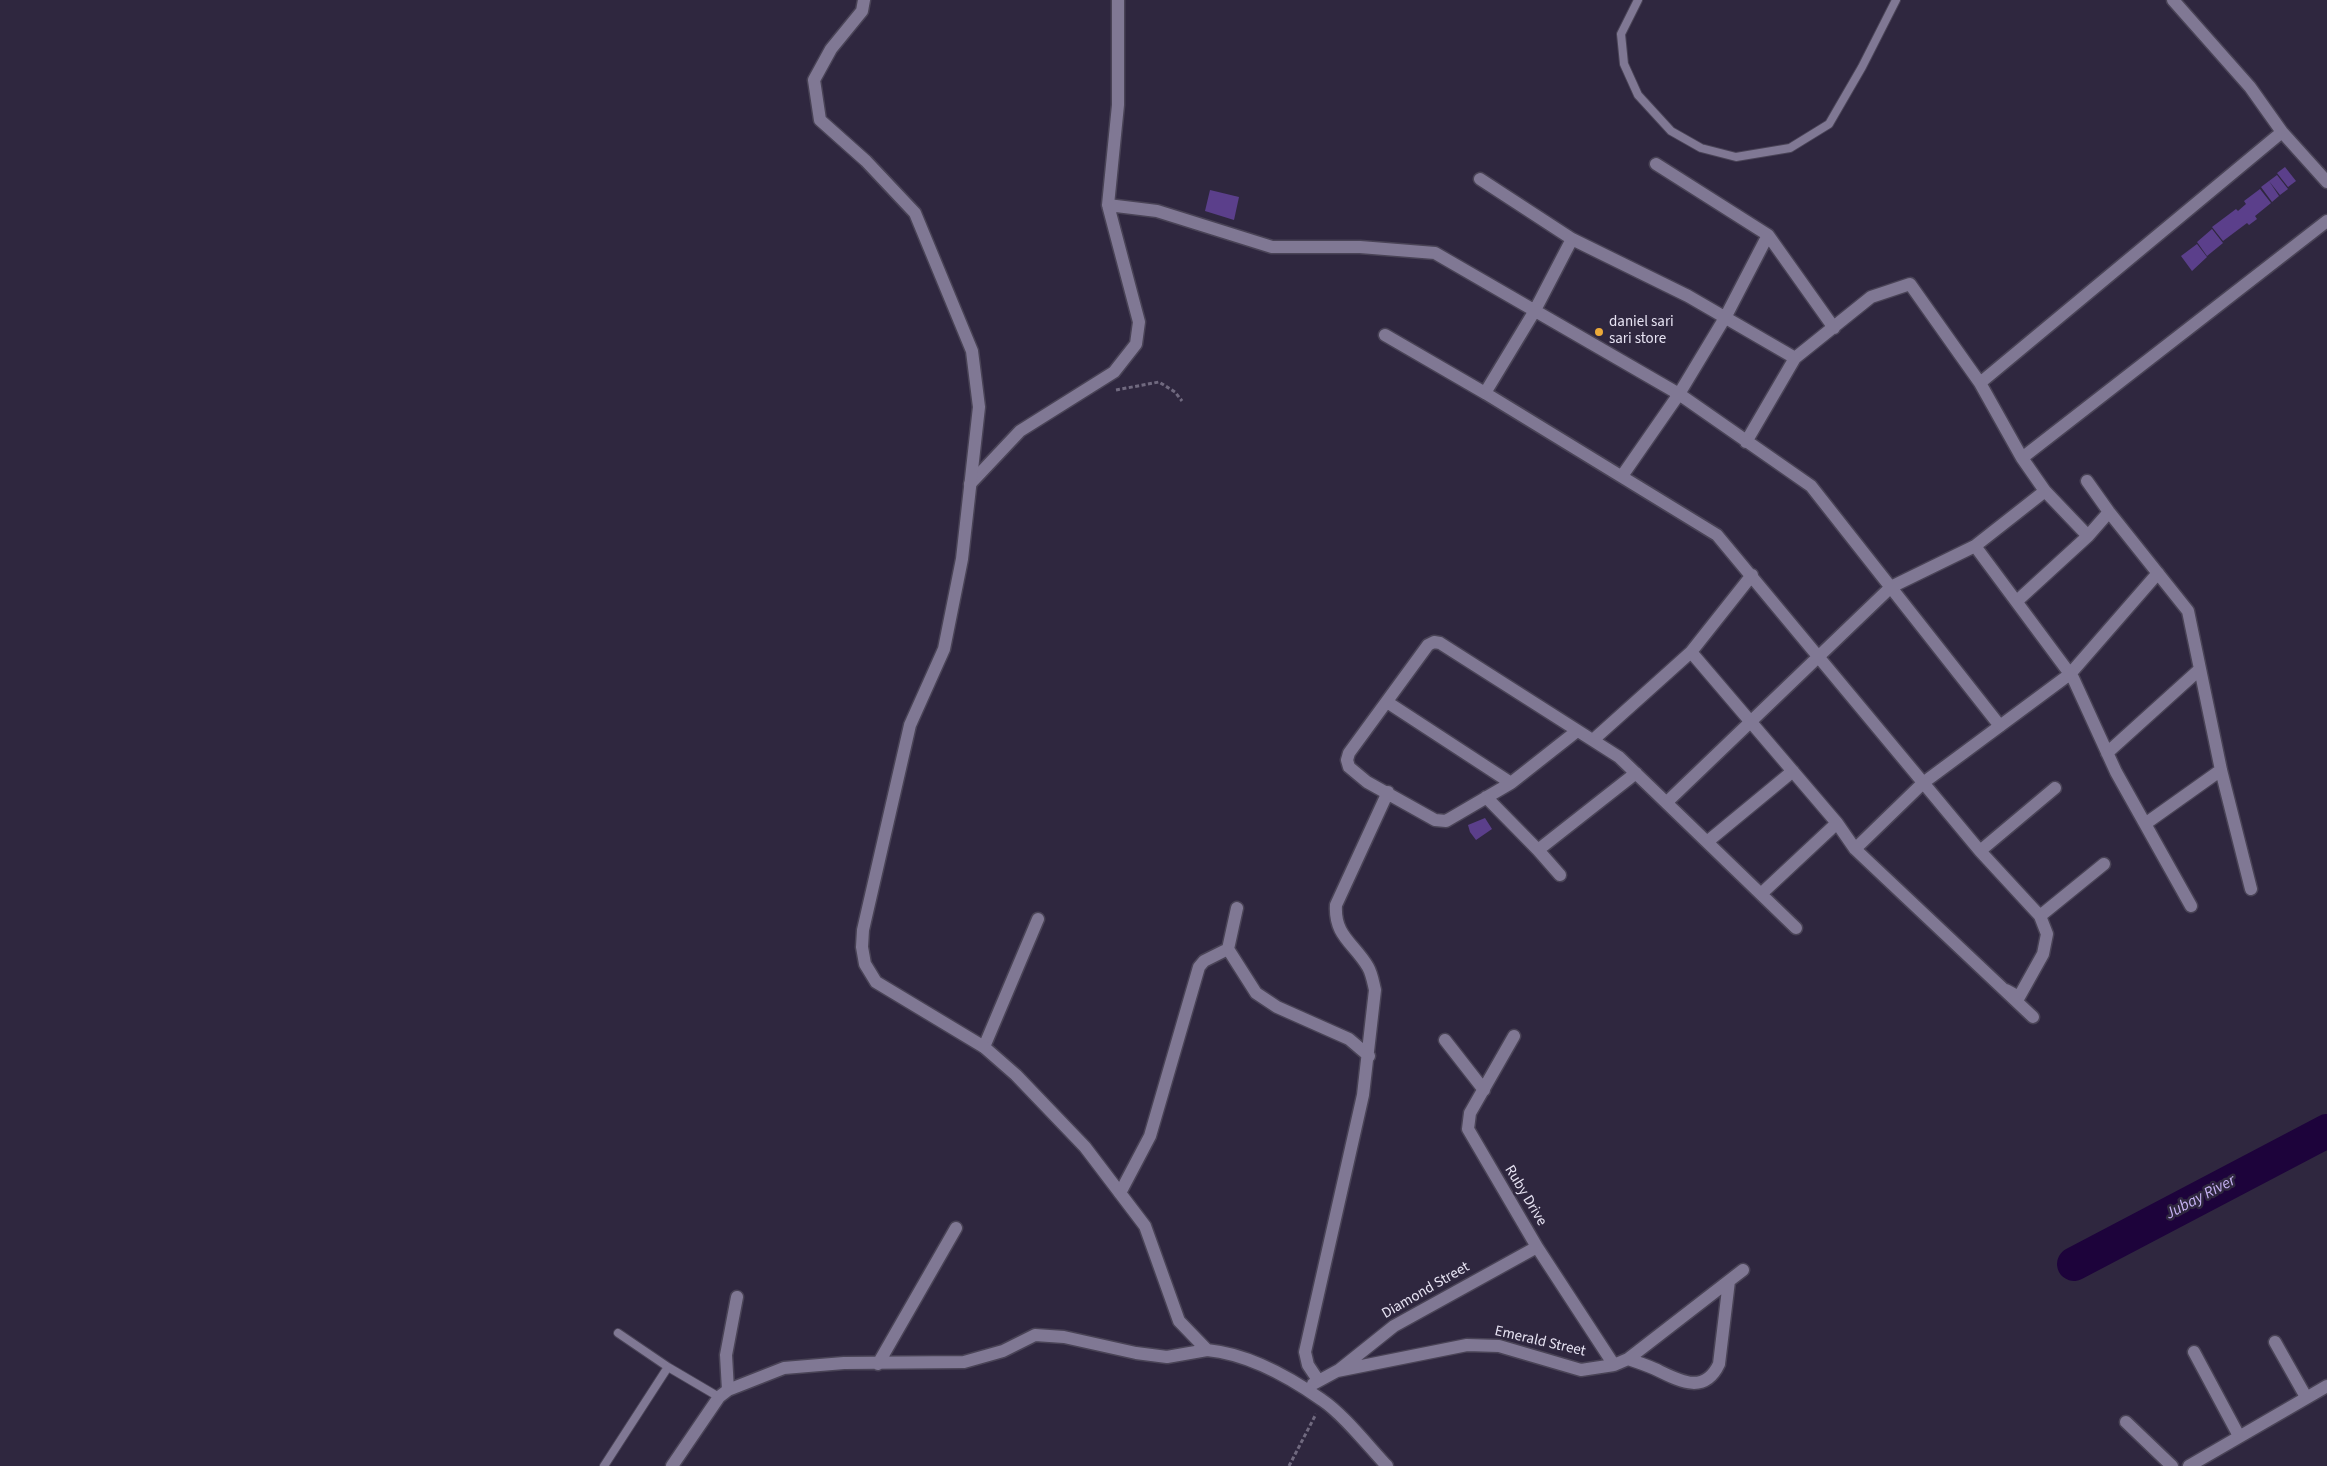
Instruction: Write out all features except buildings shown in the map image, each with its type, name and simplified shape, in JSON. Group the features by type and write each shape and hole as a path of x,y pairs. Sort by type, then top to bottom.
{"street":[{"path":"864,0 862,11 831,49 814,80 820,120 866,161 915,213 972,351 979,407 962,559 944,649 910,725 863,930 862,947 865,964 876,982 984,1047 1016,1074 1085,1147 1146,1226 1179,1321 1207,1350"},
{"path":"970,484 1020,431 1114,372 1136,344 1139,322 1108,205 1118,105 1118,0"},
{"path":"2174,0 2250,87 2282,132 2327,182"},
{"path":"1980,383 2282,132"},
{"path":"1656,164 1768,235 1834,328"},
{"path":"1480,179 1572,240 1726,316 1795,358"},
{"path":"1108,205 1156,211 1272,247 1360,247 1435,253 1534,312 1679,394 1811,486 2000,726"},
{"path":"2022,458 2327,221"},
{"path":"1622,476 1679,394 1726,316 1768,235"},
{"path":"1485,393 1534,312 1572,240"},
{"path":"1746,442 1795,358 1871,297 1910,284 1980,383 2022,458 2046,491 2088,536"},
{"path":"1384,335 1485,393 1717,535 1980,851 2040,916 2047,934 2043,954 2019,997 2006,990"},
{"path":"2087,481 2109,512 2188,611 2221,770 2251,889"},
{"path":"1667,802 1891,588 1975,546 2046,491"},
{"path":"2017,601 2088,536 2109,512"},
{"path":"1975,546 2070,674 2107,753 2191,906"},
{"path":"1855,849 1924,783 2070,674 2158,573"},
{"path":"1593,740 1692,652 1752,575"},
{"path":"1577,731 1510,783 1446,821 1435,820 1388,792 1367,782 1349,767 1347,760 1350,753 1428,645 1434,642 1440,643 1619,757 1796,928"},
{"path":"1692,652 1837,823 1855,849 2033,1017"},
{"path":"2107,753 2200,669"},
{"path":"1387,702 1510,783"},
{"path":"2145,824 2221,770"},
{"path":"1708,842 1793,771"},
{"path":"1538,850 1636,773"},
{"path":"1980,851 2055,788"},
{"path":"1318,1380 1308,1365 1305,1352 1363,1095 1369,1056 1375,990 1372,975 1367,965 1342,935 1335,918 1336,905 1388,792"},
{"path":"1486,797 1560,875"},
{"path":"1761,894 1837,823"},
{"path":"2040,916 2104,864"},
{"path":"1120,1193 1150,1136 1199,967 1204,961 1218,956 1228,949 1237,908"},
{"path":"984,1047 1038,919"},
{"path":"1228,949 1256,993 1277,1006 1349,1039 1369,1056"},
{"name":"Ruby Drive","path":"1514,1036 1470,1113 1468,1130 1537,1247 1614,1365"},
{"path":"1445,1040 1484,1090"},
{"path":"878,1364 956,1228"},
{"name":"Diamond Street","path":"1337,1371 1394,1326 1537,1247"},
{"name":"Emerald Street","path":"1306,1390 1318,1380 1337,1371 1467,1345 1498,1346 1581,1370 1614,1365 1628,1359 1743,1270"},
{"path":"1628,1359 1652,1367 1682,1382 1697,1383 1715,1373 1720,1364 1729,1281"},
{"path":"724,1394 726,1355 737,1297"},
{"path":"672,1466 724,1394 784,1368 844,1363 964,1362 1002,1351 1034,1335 1064,1337 1136,1353 1167,1357 1207,1350 1228,1352 1281,1373 1323,1400 1387,1466"},
{"path":"2275,1342 2306,1397"},
{"path":"2194,1352 2239,1436"},
{"path":"2190,1466 2327,1386"},
{"path":"2126,1422 2172,1466"}],"lane":[{"path":"1638,0 1621,34 1624,64 1638,95 1671,130 1701,148 1736,157 1790,148 1828,124 1862,67 1896,0"},
{"path":"618,1333 668,1367 724,1394"},
{"path":"604,1466 668,1367"}],"path":[{"path":"1107,391 1159,382 1175,392 1182,401"},
{"path":"1289,1466 1323,1400"}],"waterway":[{"name":"Jubay River","path":"2074,1264 2327,1131"}],"place":[{"name":"daniel sari sari store","path":"1599,332"}]}
